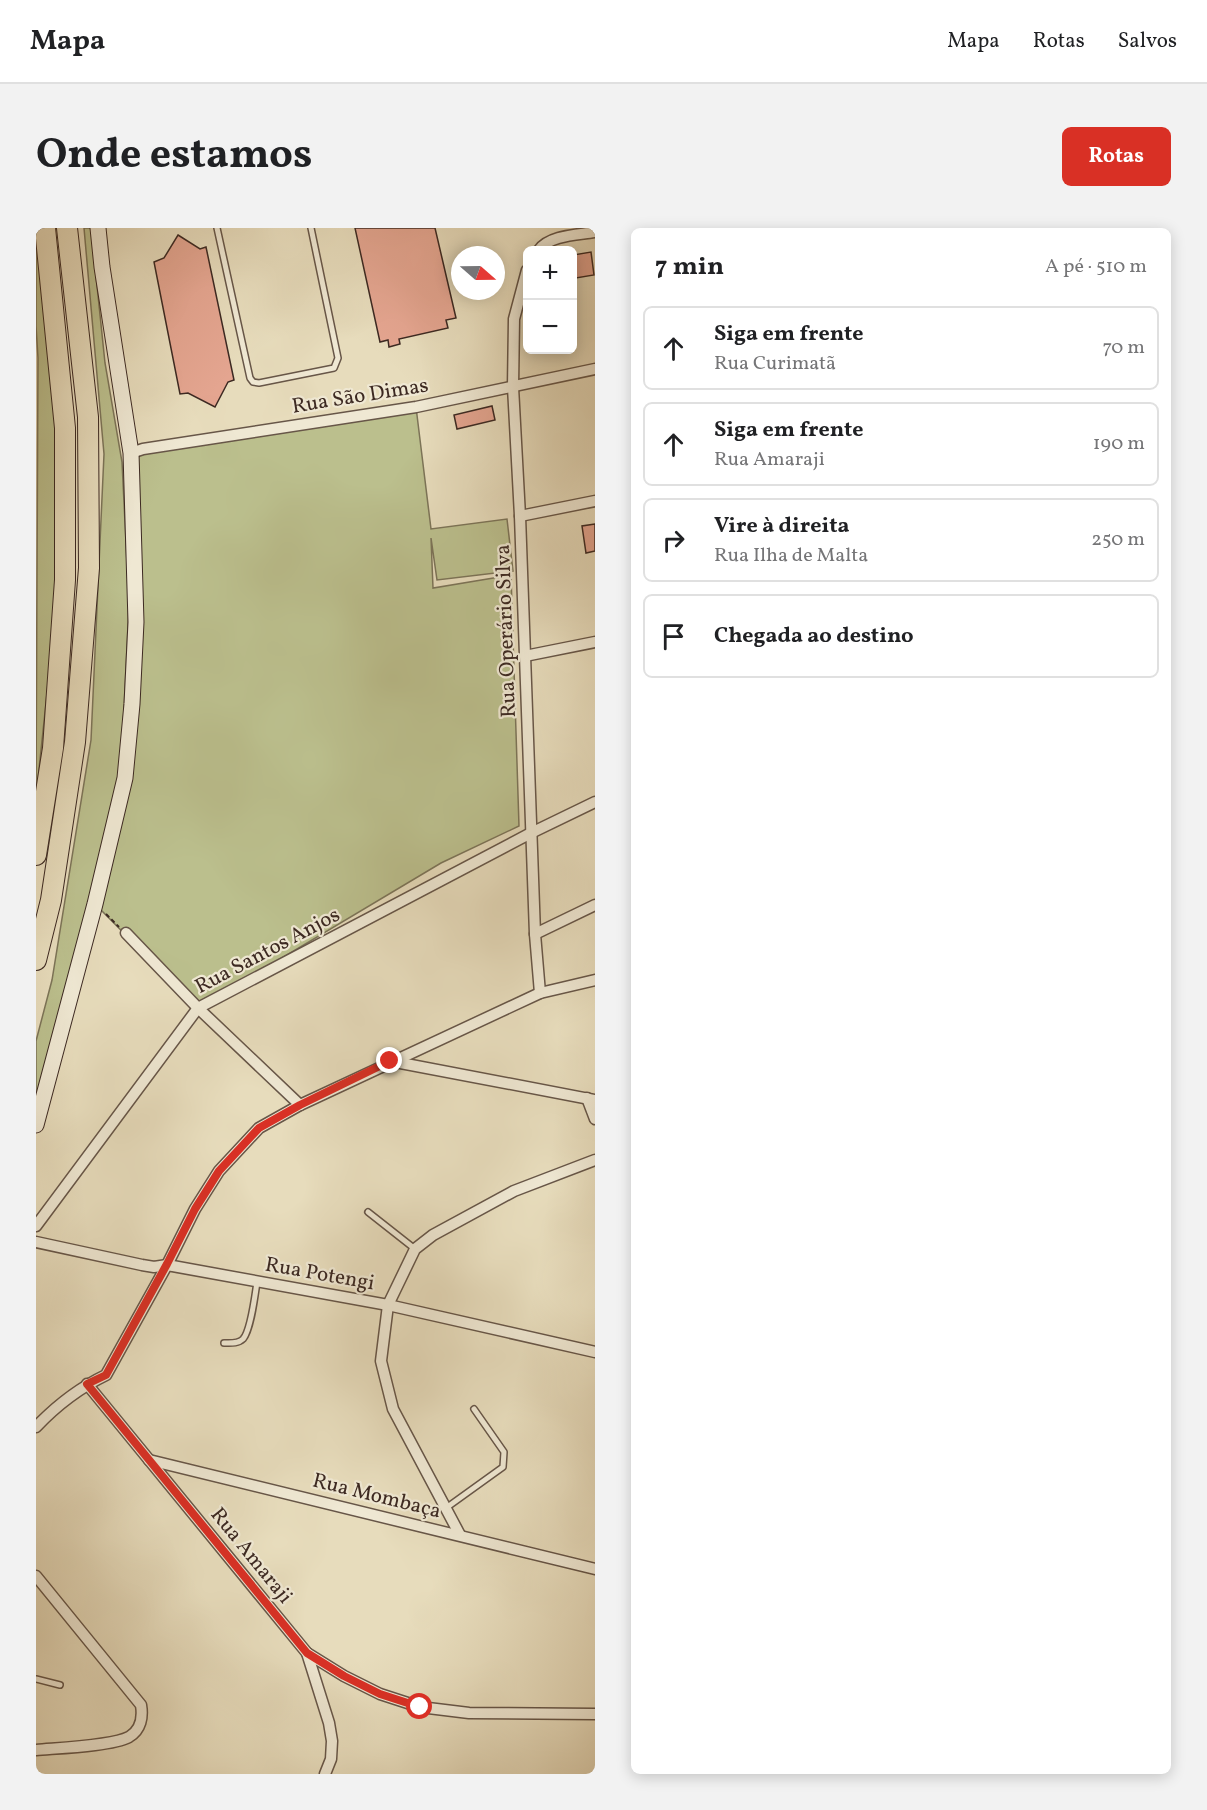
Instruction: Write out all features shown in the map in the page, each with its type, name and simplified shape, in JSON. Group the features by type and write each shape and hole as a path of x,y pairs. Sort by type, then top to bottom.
{"highway":[{"path":"36,855 53,748 65,580 65,428 45,228"},
{"path":"36,960 51,900 75,742 89,568 88,417 67,228"}],"main road":[{"path":"36,1125 95,904 125,778 132,704 136,622 131,453 98,228"}],"street":[{"path":"543,246 554,240 595,232"},
{"name":"Rua Operário Silva","path":"523,287 514,318 513,387 520,516 535,934 540,993"},
{"name":"Rua São Dimas","path":"131,453 417,407 595,369"},
{"path":"520,516 595,501"},
{"path":"525,657 595,642"},
{"name":"Rua Santos Anjos","path":"36,1226 198,1008 531,833 595,802"},
{"path":"535,934 595,905"},
{"path":"126,933 198,1008 300,1105"},
{"path":"36,1427 51,1411 87,1384 106,1375 195,1209 219,1171 259,1128 300,1105 390,1061 540,993 595,980"},
{"path":"390,1061 591,1099 595,1119"},
{"path":"460,1535 393,1409 381,1361 387,1305 415,1249 433,1235 513,1191 595,1159"},
{"path":"36,1234 50,1246"},
{"name":"Rua Potengi","path":"36,1242 142,1265 154,1267 167,1264 387,1305 595,1352"},
{"name":"Rua Amaraji","path":"87,1384 307,1653 330,1732 331,1759 326,1774"},
{"name":"Rua Mombaça","path":"149,1460 595,1569"},
{"path":"36,1576 141,1705 143,1715 140,1726 130,1737 113,1742 36,1750"},
{"path":"307,1653 344,1676 380,1694 420,1707 469,1713 595,1714"}],"lane":[{"path":"217,228 250,378 253,382 259,383 334,368 337,364 338,358 311,228"},
{"path":"368,1212 415,1249"},
{"path":"224,1343 237,1342 243,1338 247,1330 257,1281"},
{"path":"446,1508 503,1467 504,1452 474,1409"},
{"path":"36,1679 60,1685"}],"path":[{"path":"95,904 126,933"}],"green space":[{"path":"36,228 49,342 58,466 55,617 36,798 38,358"},
{"path":"84,228 91,228 105,363 122,462 129,604 121,770 132,704 131,453 416,407 431,529 507,519 513,571 437,580 431,538 433,588 511,575 519,826 441,863 198,1008 95,904 36,1102 36,1041 52,980 91,740 104,454"}],"building":[{"path":"355,228 435,228 456,318 446,320 448,328 399,339 400,344 389,347 388,340 380,342"},
{"path":"178,235 200,249 206,247 234,380 228,382 215,407 188,393 180,394 154,262 164,258"},
{"path":"591,252 594,275 577,278 577,254"},
{"path":"492,406 495,420 457,429 454,415"},
{"path":"595,524 595,551 586,553 582,526"}],"route":[{"path":"390,1061 300,1105 259,1128 219,1171 195,1209 106,1375 87,1384 307,1653 344,1676 380,1694 420,1707"}]}
